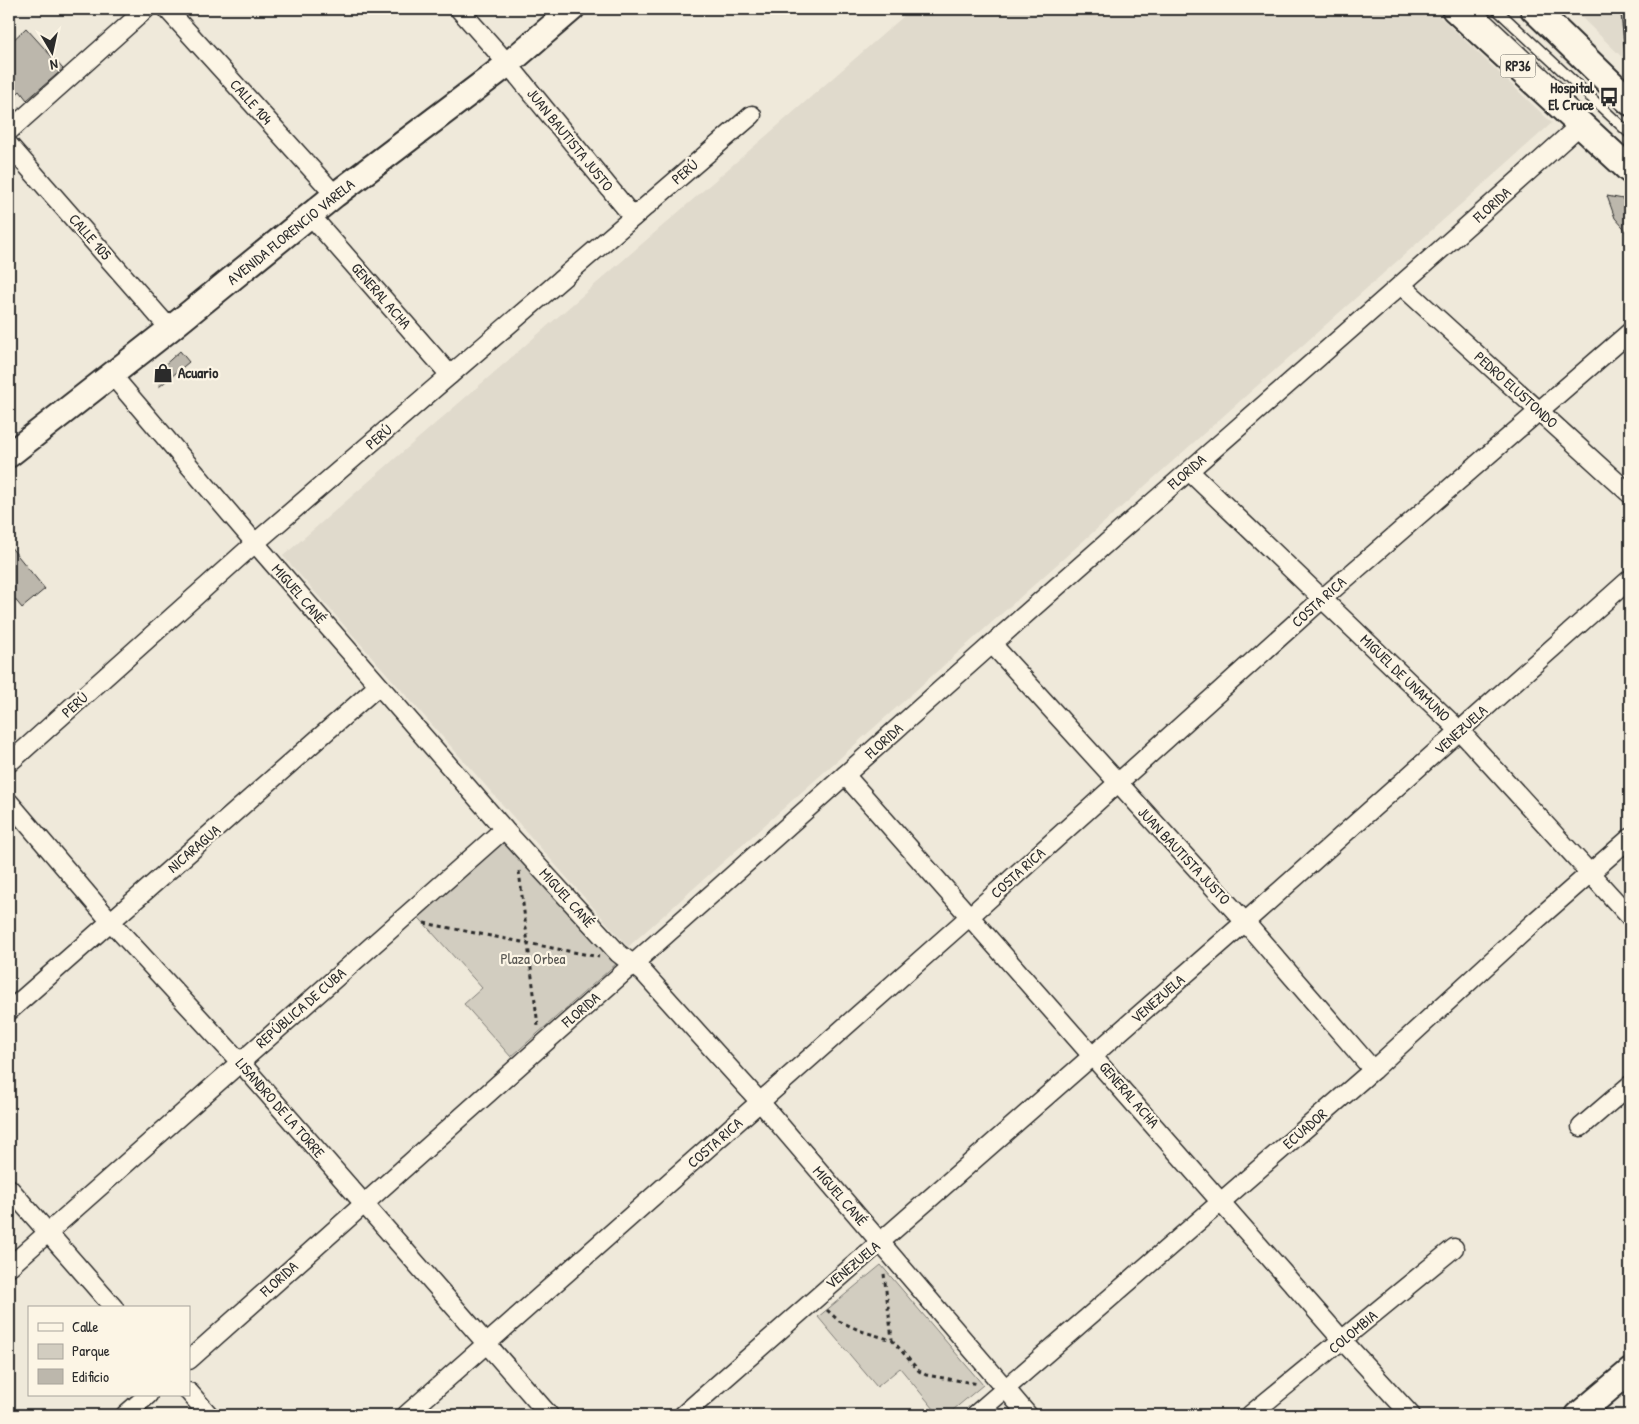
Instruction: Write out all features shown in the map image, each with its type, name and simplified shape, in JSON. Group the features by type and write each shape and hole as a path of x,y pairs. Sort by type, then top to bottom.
{"main road":[{"name":"AVENIDA FLORENCIO VARELA","path":"9,455 336,196 508,64 572,9"},
{"name":"RP36","path":"1456,9 1577,112 1630,170"},
{"path":"1534,9 1630,102"},
{"path":"1578,1415 1630,1371"}],"street":[{"path":"9,131 146,9"},
{"name":"CALLE 104","path":"167,9 336,196"},
{"name":"JUAN BAUTISTA JUSTO","path":"458,9 508,64 633,217"},
{"name":"FLORIDA","path":"190,1359 541,1044 633,965 992,644 1402,286 1577,112"},
{"name":"PERÚ","path":"9,763 255,544 752,115"},
{"name":"CALLE 105","path":"9,145 170,329"},
{"name":"GENERAL ACHA","path":"311,216 450,375"},
{"name":"PEDRO ELUSTONDO","path":"1402,286 1630,494"},
{"name":"COSTA RICA","path":"406,1415 969,917 1322,599 1630,332"},
{"name":"MIGUEL CANÉ","path":"112,375 255,544 510,835 618,954 633,965 761,1102 1028,1415"},
{"name":"MIGUEL DE UNAMUNO","path":"1188,471 1460,731 1630,917"},
{"name":"VENEZUELA","path":"683,1415 815,1297 1245,922 1630,578"},
{"name":"JUAN BAUTISTA JUSTO","path":"992,644 1245,922 1373,1070"},
{"name":"NICARAGUA","path":"9,1011 378,686"},
{"name":"GENERAL ACHA","path":"845,775 969,917 1094,1055 1343,1341 1411,1415"},
{"name":"LISANDRO DE LA TORRE","path":"9,802 111,922 240,1062 548,1415"},
{"name":"REPÚBLICA DE CUBA","path":"9,1267 404,919 510,835"},
{"name":"ECUADOR","path":"975,1415 1373,1070 1630,838"},
{"path":"1581,1127 1630,1084"},
{"path":"9,1188 112,1306"},
{"name":"COLOMBIA","path":"1250,1415 1343,1341 1454,1248"},
{"path":"190,1393 209,1415"},
{"path":"125,1415 147,1396"}],"lane":[{"path":"1476,9 1577,112"},
{"path":"1496,9 1630,134"},
{"path":"1626,9 1630,49"}],"path":[{"path":"510,835 528,942 541,1044"},
{"path":"404,919 528,942 633,965"},
{"path":"880,1242 892,1340"},
{"path":"815,1297 839,1321 861,1331 892,1340 919,1371 926,1375 1004,1388"}],"shaded area":[{"path":"912,9 1432,9 1552,123 628,947 283,556"},
{"path":"1578,9 1630,9 1630,65 1578,14"}],"green space":[{"name":"Plaza Orbea","path":"502,839 616,964 511,1057 464,1004 482,988 413,911"},
{"path":"881,1265 983,1385 947,1415 939,1415 900,1368 877,1387 818,1317"}],"building":[{"path":"26,28 63,69 27,100 20,91 9,101 9,44"},
{"path":"1607,196 1623,199 1630,203 1630,235 1615,218"},
{"path":"180,351 189,362 159,387 161,368"},
{"path":"9,545 45,589 22,608 9,592"}],"place":[{"name":"Hospital El Cruce","path":"1609,97"},
{"name":"Acuario","path":"163,373"}]}
